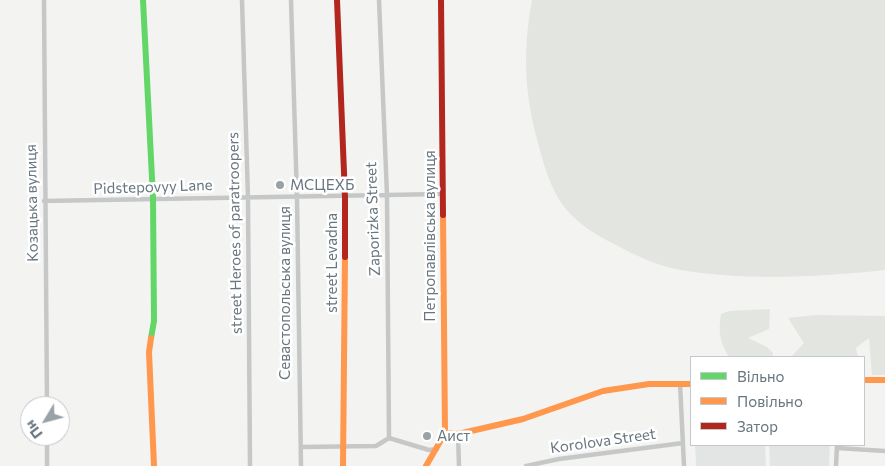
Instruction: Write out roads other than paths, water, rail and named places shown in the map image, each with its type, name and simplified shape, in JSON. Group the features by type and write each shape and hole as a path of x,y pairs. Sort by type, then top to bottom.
{"street":[{"name":"Козацька вулиця","path":"44,0 47,396"},
{"path":"143,0 153,198 154,321 149,352 154,466"},
{"name":"street Heroes of paratroopers","path":"242,0 248,198 250,466"},
{"name":"Севастопольська вулиця","path":"291,0 297,198 301,466"},
{"name":"street Levadna","path":"337,0 344,197 343,466"},
{"name":"Zaporizka Street","path":"379,0 387,195 389,438"},
{"name":"Петропавлівська вулиця","path":"426,466 445,433 441,0"},
{"name":"Pidstepovyy Lane","path":"44,201 88,202 153,198 297,198 442,194"},
{"path":"865,380 885,380"},
{"path":"680,383 684,466"},
{"path":"445,433 458,434 523,419 603,391 649,384 690,384"},
{"path":"458,434 459,466"},
{"path":"301,447 376,446 389,438 429,450 438,448"},
{"name":"Korolova Street","path":"526,466 559,459 683,444"},
{"path":"47,446 47,466"},
{"path":"836,466 837,446 885,451"}],"place":[{"name":"МСЦЕХБ","path":"280,185"},
{"name":"Аист","path":"427,436"}]}
